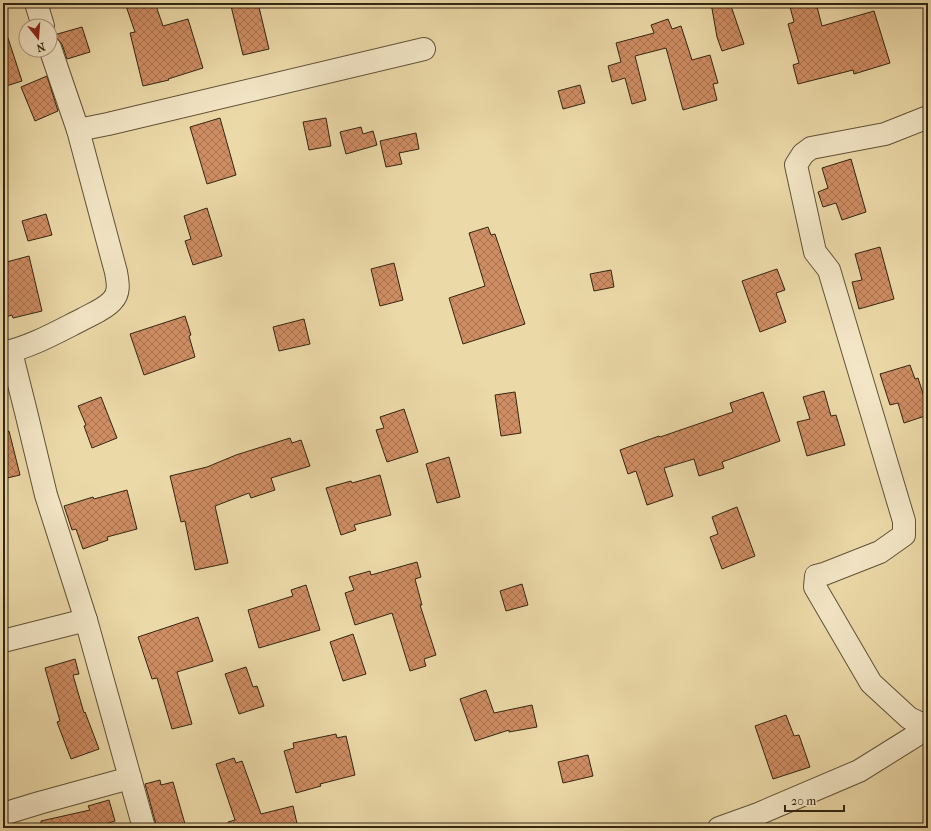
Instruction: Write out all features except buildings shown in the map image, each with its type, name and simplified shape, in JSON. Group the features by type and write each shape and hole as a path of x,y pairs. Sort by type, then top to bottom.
{"street":[{"path":"36,3 41,18"},
{"path":"78,130 424,49"},
{"path":"53,58 78,130 116,272 119,290 112,301 97,312 45,338 7,352 26,412 46,495 86,620 144,828"},
{"path":"928,117 885,134 811,148 803,154 796,165 815,252 828,270 904,521 904,535 880,552 816,576 815,588 871,683 909,718 928,728"},
{"path":"3,641 86,620"},
{"path":"719,828 758,814 859,771 928,728"},
{"path":"3,814 130,778"}]}
